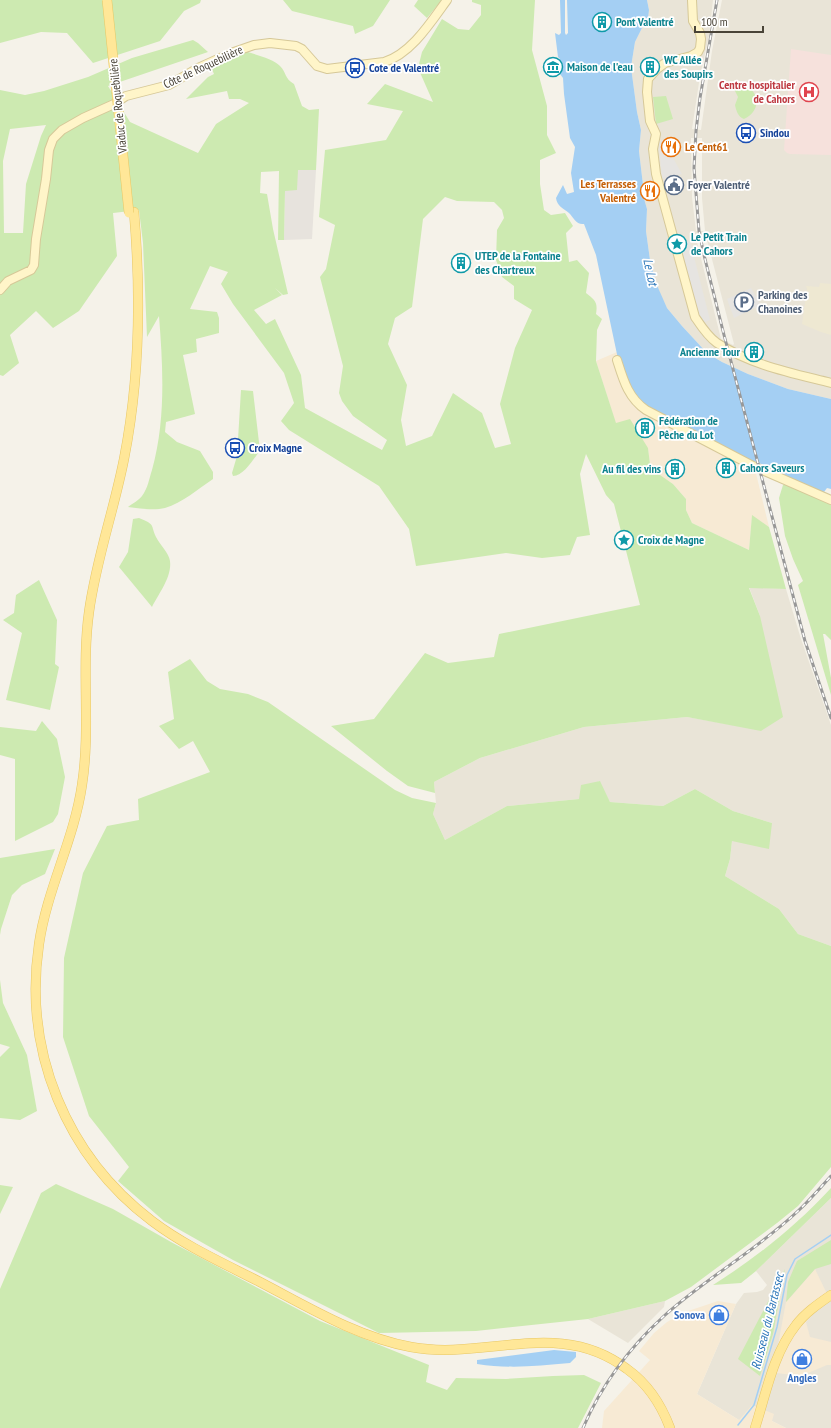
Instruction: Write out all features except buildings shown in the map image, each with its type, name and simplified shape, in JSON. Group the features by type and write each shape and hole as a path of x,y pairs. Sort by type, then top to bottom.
{"main road":[{"name":"Viaduc de Roquebilière","path":"107,0 131,212"},
{"name":"Viaduc de Roquebilière","path":"112,0 131,212"},
{"path":"131,212 137,288 137,355 135,391 117,493 93,587 88,615 86,649 87,733 86,760 82,787 78,810 46,911 39,943 36,975 36,1007 46,1067 67,1121 81,1145 97,1167 134,1207 155,1224 212,1258 360,1332 389,1343 416,1348 440,1350 537,1342 558,1342 592,1349 610,1357 635,1375 648,1387 659,1403 670,1428"},
{"path":"755,1428 777,1359 788,1336 796,1324 831,1295"},
{"path":"465,1349 537,1337 558,1337 594,1344 612,1351 627,1360 652,1384 664,1401 676,1428"}],"street":[{"name":"Côte de Roquebilière","path":"0,290 8,281 31,270 34,265 36,239 46,179 49,150 53,139 62,130 83,118 114,104 126,96 169,85 198,68 238,50 254,45 270,43 296,46 302,50 317,66 327,70 384,62 398,56 409,47 448,0"},
{"path":"692,0 693,21 698,29 701,39 698,52 687,58 665,63 656,69 648,80 647,96 650,121 656,134 653,149 656,174 695,317 702,328 716,342 736,352 757,362 831,383"},
{"path":"617,360 630,395 639,406 753,466 831,500"}],"shaded area":[{"path":"647,0 713,0 709,36 700,76 692,129 701,130 712,51 722,0 831,0 831,399 788,389 748,374 722,362 707,353 667,308 662,298 656,283 650,260 646,231 647,209 641,188 643,185 639,151 641,130 631,67 635,42 644,24 644,19 648,19 649,10","holes":["691,138 702,138 702,198 705,231 696,231 692,197","706,236 734,344 733,345 721,339 696,238"]},
{"name":"Centre hospitalier de Cahors","path":"791,49 831,55 831,155 790,154 784,150"},
{"path":"663,140 682,174 662,179 659,143"},
{"path":"298,170 316,170 312,239 284,240 285,191"},
{"path":"690,241 710,320 703,323 696,312 679,242"},
{"path":"820,283 831,284 831,335 802,324 807,289 806,286 819,287"},
{"name":"Parking des Chanoines","path":"751,288 761,305 734,318 727,299"},
{"path":"617,352 618,359 699,435 753,461 769,527 752,516 749,550 692,523 686,510 686,499 673,484 657,474 650,464 648,448 616,424 596,361"},
{"path":"749,587 786,589 801,639 831,725 831,946 798,934 779,909 725,876 730,859 732,841 772,823 733,811 695,789 663,806 610,802 599,781 579,799 507,806 445,840 433,814 436,803 434,782 480,758 584,727 687,717 761,730 760,616"},
{"path":"831,1198 831,1428 786,1428 772,1421 739,1420 697,1394 736,1304 744,1293 763,1290 767,1285 756,1271"},
{"path":"815,1269 830,1300 819,1308 806,1322 810,1337 831,1342 831,1365 827,1365 801,1376 768,1372 778,1345 786,1302"},
{"path":"665,1301 664,1307 628,1343 588,1319"},
{"path":"718,1301 736,1304 697,1394 739,1420 752,1405 774,1414 772,1421 786,1428 602,1428 604,1411 650,1360 639,1351 654,1333 667,1322 685,1312"}],"green space":[{"path":"0,0 201,0 200,3 184,11 160,41 93,63 67,33 41,32 0,43"},
{"path":"283,0 390,0 373,26 355,34 353,26 292,11"},
{"path":"418,0 442,0 427,18 414,6"},
{"path":"472,0 535,0 532,50 547,106 547,135 556,153 540,160 540,184 544,210 551,215 565,213 573,226 566,233 569,262 577,260 589,273 586,293 595,302 597,307 596,314 602,319 597,330 596,361 616,423 630,419 648,448 650,464 657,473 673,484 686,499 686,510 692,523 749,550 752,515 769,527 786,589 749,588 760,616 783,717 761,731 687,717 584,727 480,758 434,782 435,793 408,786 331,726 374,719 425,653 448,663 494,657 499,634 640,605 614,504 606,495 586,454 580,474 590,535 577,537 570,555 542,558 506,553 416,566 409,529 379,486 289,430 281,421 294,403 284,373 233,304 221,284 228,272 210,266 190,309 217,312 219,318 219,333 196,339 197,352 183,355 195,414 166,422 165,432 177,442 200,451 213,472 213,479 184,499 165,508 151,509 128,507 142,496 146,490 152,470 160,432 162,393 162,355 159,316 147,337 143,243 139,210 113,213 117,256 79,311 53,328 36,311 10,335 19,363 3,376 0,375 0,90 25,95 44,91 88,77 132,58 193,40 208,52 108,86 130,122 198,153 216,124 249,103 240,99 229,99 227,91 186,99 208,77 214,74 211,67 244,51 277,63 284,71 287,78 294,84 302,106 309,110 319,109 316,170 298,170 297,190 285,191 284,240 278,240 279,171 261,172 260,193 267,194 273,229 288,294 283,295 275,288 282,295 254,310 266,324 275,319 301,375 305,408 382,450 387,440 353,416 342,401 339,393 343,366 320,277 326,269 335,225 319,217 325,150 386,140 403,111 367,104 385,84 433,102 418,68 422,52 442,19 458,29 469,30 481,15 481,5 472,2","holes":["46,125 41,136 26,184 23,233 4,233 3,161 10,129","445,197 457,201 494,202 502,210 504,218 497,230 496,260 502,277 514,286 514,299 532,310 515,348 500,404 511,444 495,448 482,413 453,393 432,436 406,446 401,420 407,385 388,344 395,318 412,307 423,219"]},
{"path":"742,83 752,90 756,100 754,111 744,119 739,115 736,109 735,105 738,97 734,89"},
{"path":"666,96 673,119 656,124 653,97"},
{"path":"241,390 253,391 260,451 245,470 233,476 232,473 237,456"},
{"path":"783,485 790,485 831,502 831,640 823,634 831,678 831,695 798,585 803,581 785,536 779,498"},
{"path":"139,518 152,525 156,537 168,555 170,561 167,579 152,607 119,567 128,552 133,519"},
{"path":"39,580 57,620 55,664 59,667 50,710 6,700 22,633 3,620 14,613 16,595"},
{"path":"190,659 207,681 220,689 248,694 268,702 395,790 412,798 436,803 433,814 445,840 507,806 579,799 581,785 600,781 610,802 663,806 695,789 733,811 772,823 769,849 732,841 730,859 725,876 779,909 798,934 831,946 831,1167 798,1206 777,1223 691,1287 665,1301 588,1319 476,1331 379,1333 233,1260 164,1221 118,1181 129,1167 89,1116 63,1037 64,958 83,873 107,826 139,820 138,799 210,772 193,741 179,749 159,726 174,719 168,672"},
{"path":"42,721 57,739 65,777 58,814 53,822 15,841 15,759 0,755 0,727 36,731"},
{"path":"55,849 45,874 22,885 12,895 0,935 0,858"},
{"path":"0,980 3,1003 27,1055 37,1111 20,1120 0,1118 0,1057 10,1047 0,1044"},
{"path":"56,1184 113,1209 171,1242 320,1321 429,1365 426,1382 447,1390 456,1378 506,1379 584,1375 601,1383 578,1428 0,1428 0,1289 41,1193"},
{"path":"0,1185 13,1187 0,1214"},
{"path":"831,1188 831,1198 756,1271 741,1283 713,1285 745,1264 775,1241 804,1216"},
{"path":"831,1240 831,1264 815,1269 786,1302 788,1282 797,1261"},
{"path":"785,1269 773,1334 760,1376 738,1359"}],"water":[{"name":"Le Lot","path":"560,0 565,0 566,35 568,33 567,0 647,0 649,10 648,19 644,19 644,24 635,42 631,67 641,130 639,151 643,185 641,188 647,209 646,231 650,260 656,283 667,308 707,353 748,374 788,389 831,399 831,489 827,488 824,492 817,491 699,435 635,400 618,359 596,255 584,224 575,221 569,213 559,205 556,198 563,185 567,194 574,192 571,173 575,147 570,138 563,78 560,74 560,59 558,57 555,33 559,35 561,33"},
{"path":"554,1350 576,1352 576,1357 570,1363 535,1366 512,1367 477,1364 477,1360"}],"waterway":[{"name":"Ruisseau du Bartassec","path":"738,1425 754,1405 777,1327 787,1275 795,1259 831,1235"}],"railway":[{"path":"717,0 700,98 696,131 694,168 699,231 724,335 805,641 831,718"},
{"path":"583,1428 598,1397 608,1382 628,1354 651,1328 680,1302 766,1239 807,1203 831,1176"}],"place":[{"name":"Pont Valentré","path":"602,22"},
{"name":"Maison de l'eau","path":"553,67"},
{"name":"WC Allée des Soupirs","path":"650,67"},
{"name":"Cote de Valentré","path":"355,68"},
{"name":"Centre hospitalier de Cahors","path":"809,92"},
{"name":"Sindou","path":"746,133"},
{"name":"Le Cent61","path":"671,147"},
{"name":"Foyer Valentré","path":"674,185"},
{"name":"Les Terrasses Valentré","path":"650,191"},
{"name":"Le Petit Train de Cahors","path":"677,244"},
{"name":"UTEP de la Fontaine des Chartreux","path":"461,263"},
{"name":"Parking des Chanoines","path":"744,302"},
{"name":"Ancienne Tour","path":"754,352"},
{"name":"Fédération de Pêche du Lot","path":"645,428"},
{"name":"Croix Magne","path":"235,448"},
{"name":"Cahors Saveurs","path":"726,468"},
{"name":"Au fil des vins","path":"675,469"},
{"name":"Croix de Magne","path":"624,540"},
{"name":"Sonova","path":"719,1315"},
{"name":"Angles","path":"802,1359"}]}
